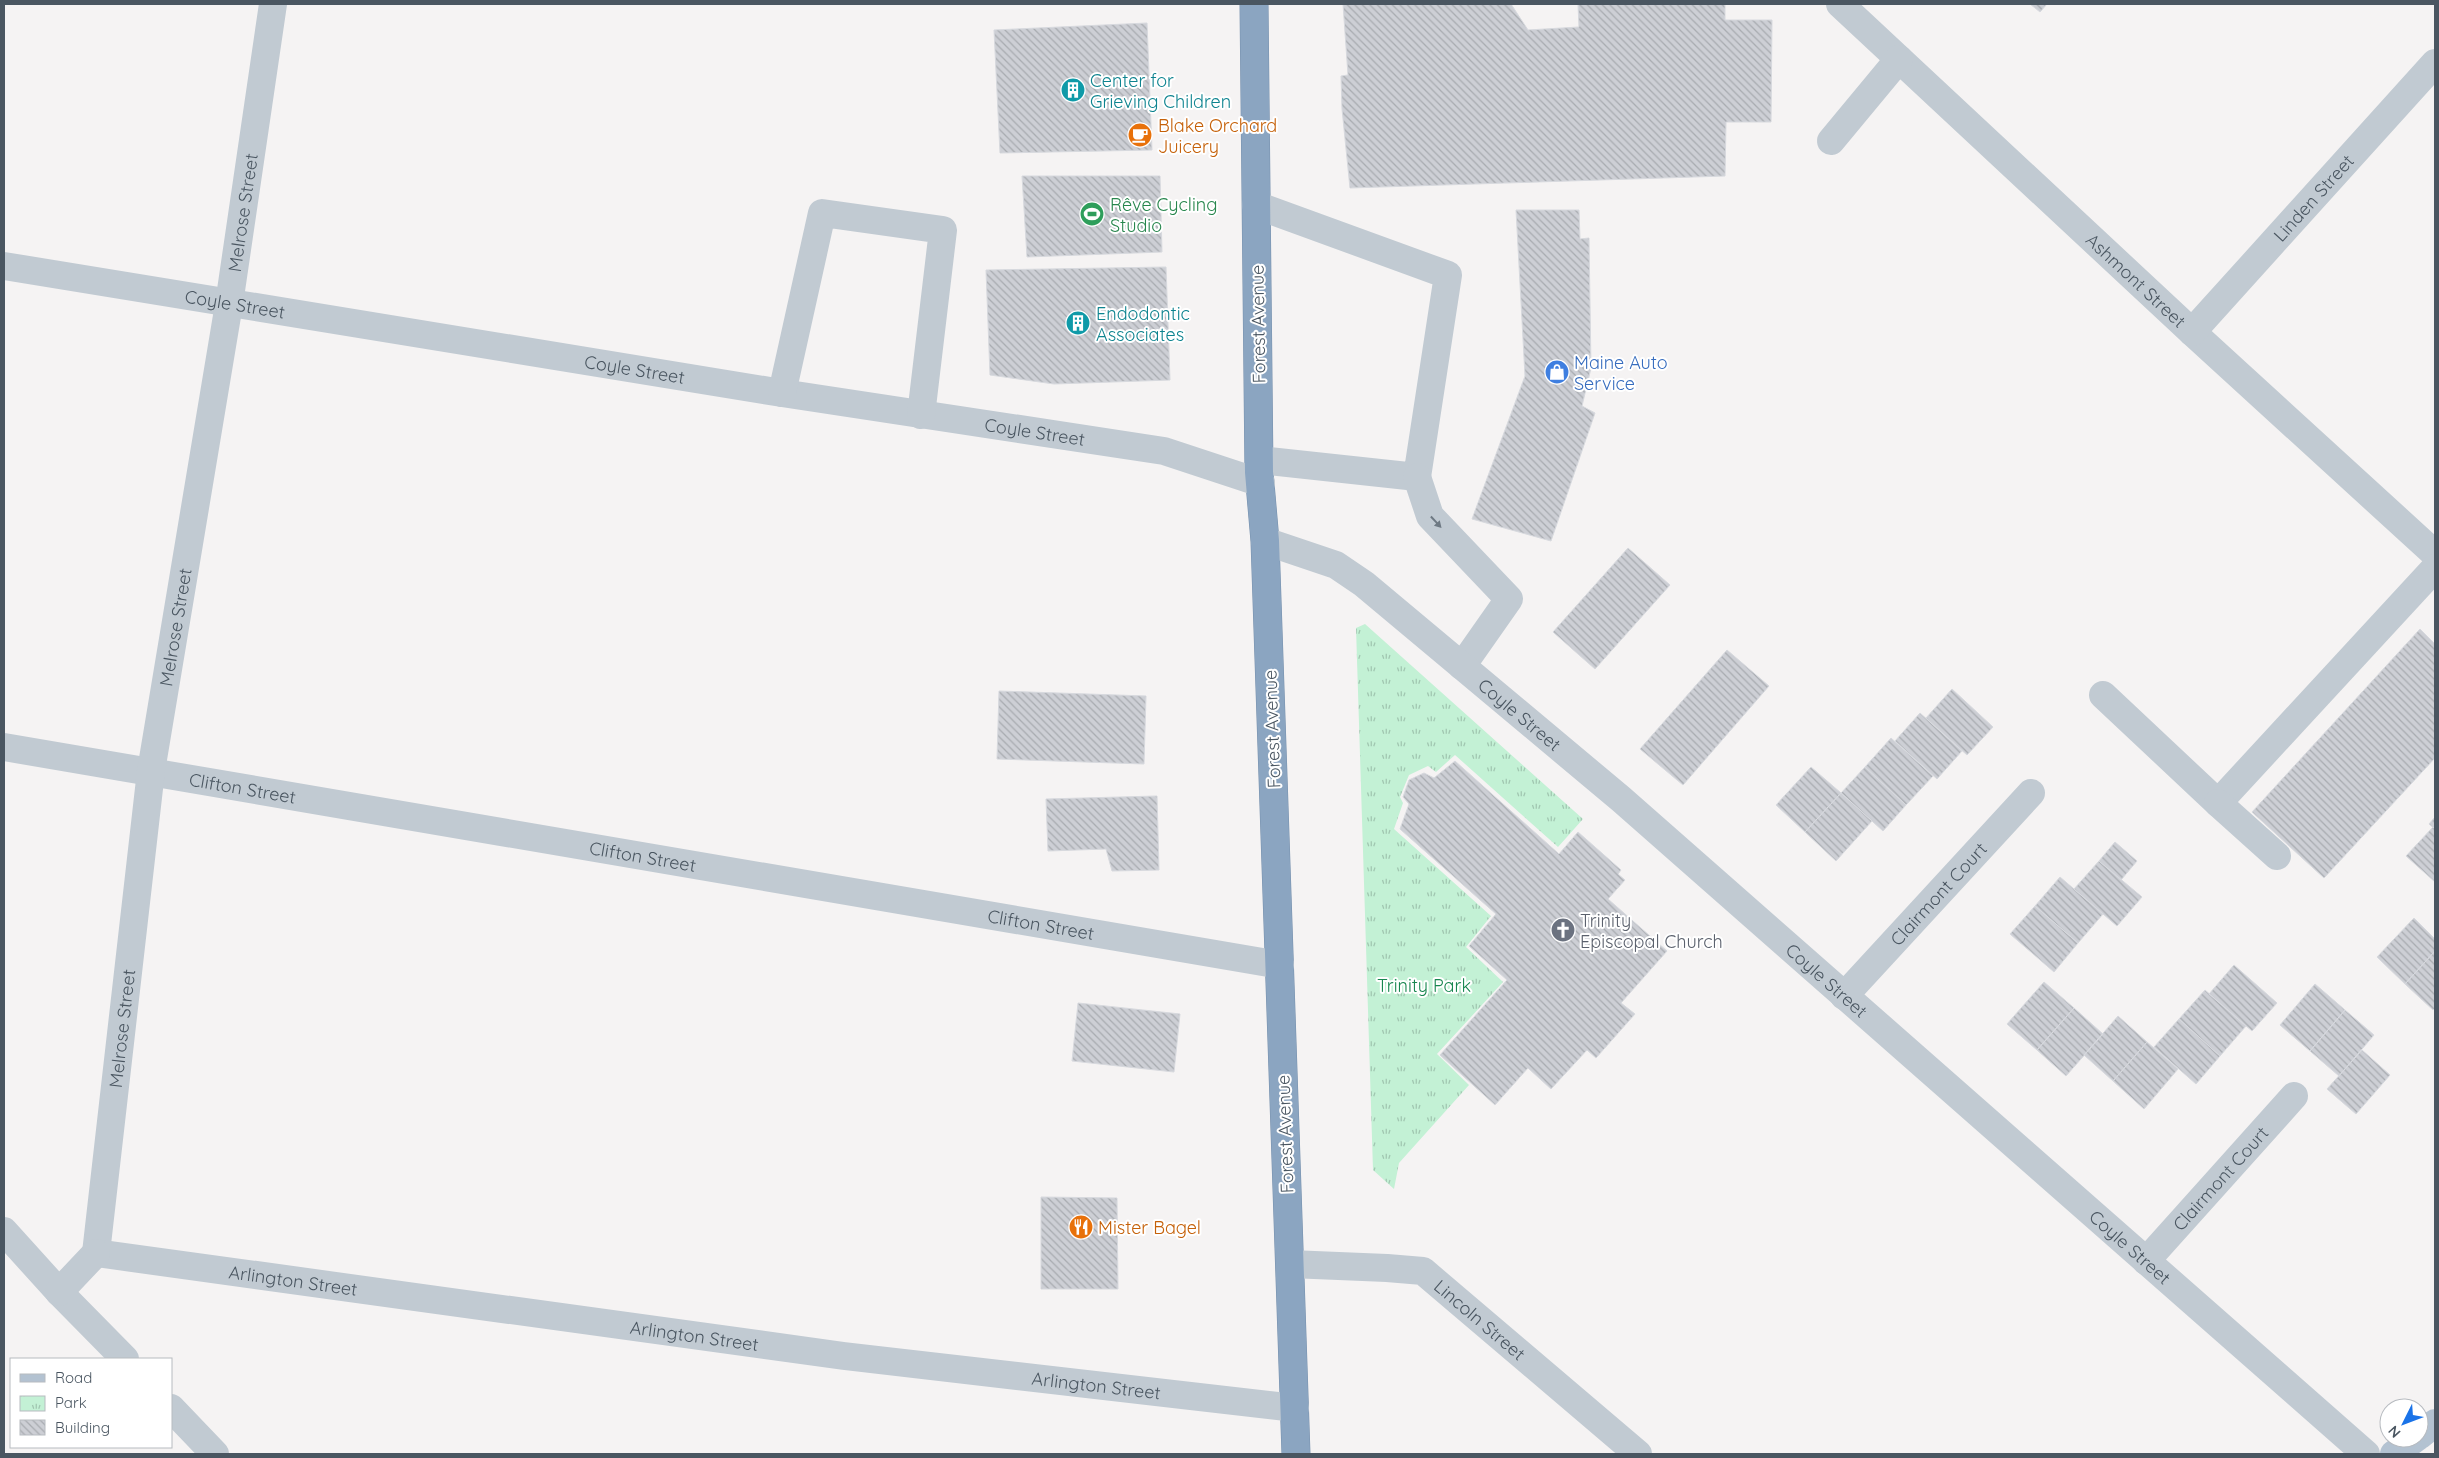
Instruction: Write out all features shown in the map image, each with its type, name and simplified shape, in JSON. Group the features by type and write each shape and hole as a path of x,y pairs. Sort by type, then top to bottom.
{"highway":[{"name":"Forest Avenue","path":"1254,4 1260,472 1265,541 1296,1454"}],"street":[{"name":"Melrose Street","path":"96,1253 150,771 230,304 273,4"},
{"name":"Ashmont Street","path":"1840,4 2192,332 2435,554"},
{"path":"1831,141 1899,59"},
{"name":"Linden Street","path":"2192,332 2435,63"},
{"path":"1256,205 1448,275 1417,477 1430,516 1508,599 1462,666"},
{"path":"782,393 822,212 943,230 921,415"},
{"name":"Coyle Street","path":"4,266 782,393 1164,451 1260,472 1417,477"},
{"name":"Coyle Street","path":"1265,541 1336,565 1364,584 1621,799 2366,1454"},
{"path":"2218,803 2435,568"},
{"path":"2104,695 2277,856"},
{"name":"Clifton Street","path":"4,748 150,771 1280,965"},
{"name":"Clairmont Court","path":"1844,996 2031,793"},
{"name":"Clairmont Court","path":"2146,1261 2294,1096"},
{"path":"4,1231 59,1292 124,1358"},
{"path":"59,1292 96,1253"},
{"name":"Arlington Street","path":"96,1253 844,1356 1295,1408"},
{"name":"Lincoln Street","path":"1290,1264 1387,1268 1422,1272 1638,1454"},
{"path":"172,1409 215,1454"}],"green space":[{"name":"Trinity Park","path":"1365,624 1583,819 1558,847 1455,755 1436,772 1428,766 1409,775 1400,797 1403,803 1394,829 1491,916 1466,947 1503,982 1437,1054 1469,1085 1399,1163 1394,1189 1373,1170 1356,628"}],"building":[{"path":"1343,4 1511,4 1528,30 1579,27 1578,4 1725,4 1725,20 1772,20 1771,122 1726,122 1725,176 1350,188 1342,109 1341,76 1348,75"},
{"path":"2030,4 2047,4 2040,12"},
{"name":"Center for Grieving Children","path":"1147,23 1152,150 1000,153 994,30"},
{"name":"Rêve Cycling Studio","path":"1022,176 1160,176 1162,252 1027,257"},
{"name":"Maine Auto Service","path":"1516,210 1579,210 1580,239 1589,238 1591,368 1582,406 1595,413 1551,541 1472,519 1525,376"},
{"name":"Endodontic Associates","path":"1166,267 1170,380 1054,384 990,375 986,270"},
{"path":"1628,548 1670,585 1595,669 1553,632"},
{"path":"2420,629 2435,644 2435,758 2324,878 2252,812"},
{"path":"1727,650 1769,686 1683,785 1640,749"},
{"path":"1952,689 1993,727 1967,755 1926,718"},
{"path":"999,691 1146,696 1144,764 997,759"},
{"path":"1920,713 1962,751 1937,779 1895,741"},
{"path":"1891,738 1933,776 1906,805 1865,767"},
{"name":"Trinity Episcopal Church","path":"1455,761 1559,854 1578,832 1621,870 1618,874 1625,880 1608,899 1667,951 1621,1003 1635,1014 1596,1058 1587,1050 1551,1089 1528,1068 1495,1105 1440,1055 1507,980 1469,946 1496,914 1400,829 1409,804 1403,797 1409,780 1424,773 1434,778"},
{"path":"1811,767 1841,793 1805,832 1776,805"},
{"path":"1865,767 1906,805 1883,831 1841,793"},
{"path":"1841,793 1872,821 1836,861 1805,832"},
{"path":"1157,796 1159,870 1112,871 1106,849 1048,851 1046,799"},
{"path":"2435,817 2435,829 2429,824"},
{"path":"2433,827 2435,829 2435,882 2406,856"},
{"path":"2115,842 2137,861 2121,880 2099,861"},
{"path":"2099,861 2142,897 2117,926 2074,889"},
{"path":"2060,877 2103,914 2078,943 2035,906"},
{"path":"2035,906 2078,943 2054,972 2010,934"},
{"path":"2414,918 2435,939 2435,951 2405,984 2377,957"},
{"path":"2435,951 2435,1008 2433,1010 2405,984"},
{"path":"2234,965 2277,1003 2252,1031 2209,994"},
{"path":"2044,982 2074,1008 2037,1050 2007,1024"},
{"path":"2315,984 2345,1010 2310,1051 2280,1025"},
{"path":"2205,990 2246,1026 2220,1056 2179,1019"},
{"path":"1078,1003 1180,1014 1174,1072 1072,1061"},
{"path":"2074,1008 2103,1034 2066,1076 2037,1050"},
{"path":"2345,1010 2374,1035 2339,1076 2310,1051"},
{"path":"2118,1016 2147,1042 2113,1081 2084,1055"},
{"path":"2179,1019 2220,1056 2196,1084 2154,1047"},
{"path":"2147,1042 2178,1069 2144,1109 2113,1081"},
{"path":"2362,1050 2390,1075 2356,1114 2327,1089"},
{"path":"1041,1197 1117,1198 1118,1289 1041,1289"}],"place":[{"name":"Center for Grieving Children","path":"1073,90"},
{"name":"Blake Orchard Juicery","path":"1140,135"},
{"name":"Rêve Cycling Studio","path":"1092,214"},
{"name":"Endodontic Associates","path":"1078,323"},
{"name":"Maine Auto Service","path":"1557,372"},
{"name":"Trinity Episcopal Church","path":"1563,930"},
{"name":"Mister Bagel","path":"1081,1227"}]}
